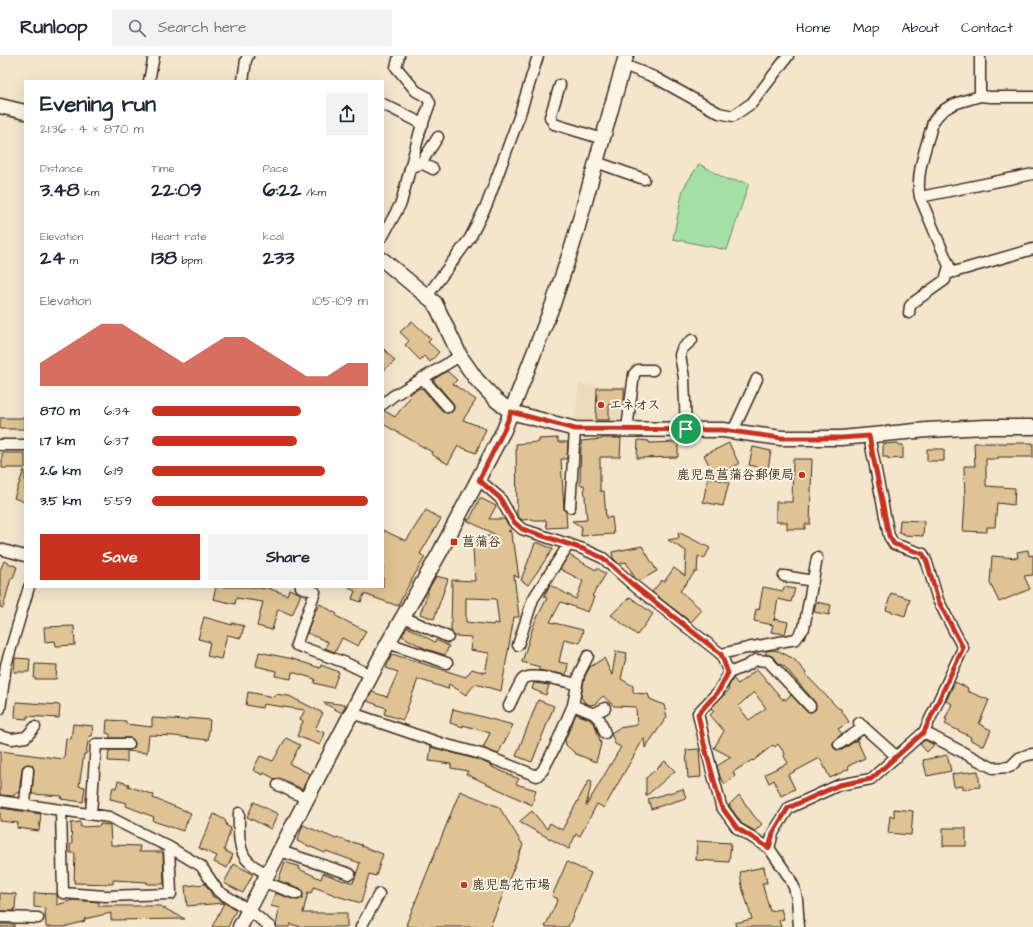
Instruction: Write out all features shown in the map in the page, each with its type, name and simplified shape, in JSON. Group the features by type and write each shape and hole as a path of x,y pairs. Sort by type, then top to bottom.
{"street":[{"path":"149,80 154,56"},
{"path":"243,80 248,56"},
{"path":"384,234 401,203 430,103 427,97 416,91 396,67 399,56"},
{"path":"427,296 470,238 487,204 519,117 538,56"},
{"path":"240,927 371,675 439,554 504,430 561,282 625,60 719,113 733,116 752,103 788,56"},
{"path":"980,56 980,96"},
{"path":"560,85 550,117 554,124 603,139"},
{"path":"909,313 910,306 914,302 945,280 949,266 920,197 918,187 919,177 933,122 937,114 946,107 980,96 1033,97"},
{"path":"384,104 423,124"},
{"path":"0,106 24,112"},
{"path":"410,168 421,163 438,137"},
{"path":"596,162 644,179"},
{"path":"421,163 433,169"},
{"path":"920,197 1033,174"},
{"path":"947,274 1033,249"},
{"path":"384,261 435,303 460,356 488,393 511,412 575,429 723,430 781,438 841,438 934,429 1033,427"},
{"path":"686,429 684,378 680,355 682,349 692,340"},
{"path":"384,403 393,396 460,356"},
{"path":"627,429 634,374 638,370 653,370"},
{"path":"422,378 448,407"},
{"path":"733,431 757,379"},
{"path":"570,506 575,429"},
{"path":"769,848 773,833 788,808 839,785 871,779 924,732 963,648 938,600 927,562 923,554 894,544 889,536 869,436"},
{"path":"0,445 24,445"},
{"path":"479,480 500,498 513,521 522,529 569,544 603,558 632,584 721,654 728,673"},
{"path":"518,645 533,599 569,544"},
{"path":"0,549 24,556"},
{"path":"721,654 796,639 804,628 817,558"},
{"path":"784,576 813,581"},
{"path":"0,709 6,665 29,588"},
{"path":"306,588 316,590 296,645 371,675"},
{"path":"403,617 448,637"},
{"path":"388,643 447,664"},
{"path":"352,713 481,754 537,776 543,770 554,749 573,705 579,674 588,656"},
{"path":"799,927 797,899 794,887 789,877 769,848 737,828 721,806 704,744 698,714 718,692 728,673 746,666 756,660 768,661 810,706"},
{"path":"509,706 522,679 528,676 543,677 577,684"},
{"path":"573,705 594,714 600,720 605,733"},
{"path":"594,714 605,708"},
{"path":"839,744 862,725 897,757"},
{"path":"0,736 12,739 26,738 35,727"},
{"path":"924,732 993,768 1010,767 1019,758 1033,754"},
{"path":"91,814 96,744 129,744"},
{"path":"25,804 28,770"},
{"path":"278,785 307,799"},
{"path":"0,801 109,817 170,847 201,866 218,891 249,910 270,927"},
{"path":"61,810 63,893 106,896 171,894 170,847"},
{"path":"239,813 241,847 248,862 266,878 297,894"},
{"path":"280,851 350,874"},
{"path":"361,927 380,894"},
{"path":"0,917 38,918"}],"shaded area":[{"name":"エネオス","path":"579,384 628,387 624,422 574,422"}],"green space":[{"path":"699,164 726,179 749,183 727,250 673,239 683,189"}],"building":[{"path":"412,321 431,339 428,342 439,352 430,362 424,356 420,360 405,345 409,341 400,332"},
{"path":"384,349 395,361 384,370"},
{"path":"447,371 457,380 453,384 476,400 463,420 486,429 476,453 458,446 448,464 431,454 432,452 384,425 384,411 395,417 411,396 409,394 420,388 422,388 443,412 452,412 454,409 453,403 433,380"},
{"path":"597,388 624,388 624,405 609,404 609,420 596,420"},
{"path":"0,418 24,418 24,429 0,429"},
{"path":"558,438 558,442 568,442 567,459 561,459 564,510 566,512 567,527 547,528 546,520 522,520 517,515 516,444 539,442 539,439"},
{"path":"602,438 621,438 620,457 600,457 600,491 604,491 606,518 612,517 614,534 581,536 582,527 572,521 587,520 584,485 580,485 581,441"},
{"path":"638,440 649,441 649,443 678,442 678,457 637,458"},
{"path":"729,443 739,464 710,478 729,482 723,506 703,502 710,467 704,455"},
{"path":"898,443 898,445 903,445 903,458 888,459 888,457 883,457 883,444"},
{"path":"974,443 1033,443 1033,457 998,457 998,459 986,459 986,486 1015,488 1014,505 997,503 995,527 987,527 987,532 963,531 965,501 964,466 975,466"},
{"path":"753,447 771,451 768,469 749,465"},
{"path":"927,449 944,449 944,461 927,461"},
{"path":"2,453 24,453 24,468 2,468"},
{"path":"793,459 812,459 810,524 805,524 805,529 787,529 787,522 776,522 776,502 792,502"},
{"path":"24,470 24,502 14,498"},
{"path":"480,498 496,506 489,519 504,519 511,528 511,531 508,531 511,532 512,543 514,543 519,578 514,575 519,617 514,617 501,691 475,684 466,695 449,684 448,689 418,679 403,720 384,714 386,708 367,701 372,692 387,697 398,672 386,668 392,654 466,677 472,669 485,673 489,653 470,650 472,637 454,636 451,631 452,580 475,581 473,549 476,548 475,538 496,535 466,520 470,519","holes":["466,598 496,599 499,624 494,623 493,625 466,622"]},
{"path":"426,510 441,519 420,554 425,557 398,606 364,594 361,602 352,599 355,591 349,588 384,588 384,530 406,541"},
{"path":"900,520 924,521 923,536 904,535 904,533 899,533"},
{"path":"678,532 710,548 704,559 698,556 697,572 695,572 680,591 702,610 691,622 652,592 662,580 664,582 674,568 685,576 686,551 668,540 679,538"},
{"path":"535,543 539,543 553,549 528,585 521,580"},
{"path":"642,546 657,571 639,581 635,578 626,562 619,564 613,558 612,552"},
{"path":"1028,550 1029,556 1033,555 1033,575 1024,576 1030,589 999,602 990,583 992,556 1018,558 1017,552"},
{"path":"569,555 596,570 597,568 606,574 592,596 594,597 588,612 561,602 550,622 583,630 580,643 564,639 559,662 568,664 566,675 538,670 540,667 522,662 534,624 547,598 544,596 550,585 576,599 583,581 560,569"},
{"path":"4,561 17,567 13,578 11,578 3,608 0,607 0,570"},
{"path":"436,576 448,579 434,619 420,614 428,593 427,592"},
{"path":"763,587 783,591 784,587 795,589 791,602 778,599 774,619 788,622 785,634 771,632 773,625 754,621 756,609 759,610"},
{"path":"216,588 268,588 287,595 289,589 301,594 292,615 278,609 272,630 257,626 263,602 236,598 235,604 213,599"},
{"path":"891,593 910,599 905,616 886,610"},
{"path":"630,597 653,614 637,635 611,615"},
{"path":"816,602 831,605 829,615 814,612"},
{"path":"320,604 337,614 336,616 366,631 358,646 342,638 335,652 325,648 328,642 307,633 314,613"},
{"path":"204,617 232,625 232,623 244,626 241,638 227,635 221,659 207,656 210,642 198,639"},
{"path":"74,626 75,645 56,646 55,641 45,642 44,627"},
{"path":"407,627 435,642 436,640 449,646 445,655 426,649 402,636"},
{"path":"616,651 627,653 621,679 633,686 633,693 648,694 650,699 664,705 667,717 645,748 644,738 604,808 597,804 580,836 576,834 569,849 519,822 532,811 547,829 550,823 562,830 589,780 592,781 586,806 621,747 615,744 611,733 619,728 637,725 636,707 614,706 603,696 595,704 590,705 584,702 581,696 585,676 590,667 604,658 612,675"},
{"path":"767,651 779,651 794,659 806,673 805,674 839,709 840,708 849,722 838,729 842,734 833,741 834,748 837,750 842,750 857,740 865,758 848,766 849,769 830,778 820,758 788,775 795,789 781,796 774,780 769,783 765,774 788,763 784,756 785,754 778,744 775,747 773,745 753,761 752,760 733,772 735,776 725,784 720,777 717,766 731,757 714,748 724,731 710,715 714,711 711,708 729,690 728,688 733,678 738,684 757,669 783,700 791,695 806,711 811,712 815,710 815,702 784,666 772,656 765,654","holes":["754,692 766,708 749,720 738,706"]},
{"path":"259,652 293,659 320,668 321,665 339,672 333,688 314,683 315,679 292,672 291,679 275,676 276,671 256,666"},
{"path":"15,658 30,659 29,672 14,672"},
{"path":"35,664 57,665 56,679 34,679"},
{"path":"955,682 968,688 967,691 989,700 979,724 991,730 984,746 970,740 971,737 945,724 947,720 945,719 952,704 946,701"},
{"path":"534,683 549,685 546,695 532,689"},
{"path":"248,692 274,697 275,694 289,696 323,713 315,729 325,733 320,745 297,736 303,721 300,719 305,710 263,704 262,708 246,705"},
{"path":"538,700 554,706 532,762 516,756"},
{"path":"16,702 60,705 59,718 27,716 27,719 15,718"},
{"path":"324,702 346,705 342,713"},
{"path":"453,709 513,725 498,754 483,748 490,733 463,725 463,727 450,723"},
{"path":"576,714 589,719 595,725 601,744 596,762 576,754 566,745 565,740"},
{"path":"152,718 187,720 188,718 210,720 208,740 149,735 147,753 127,751 127,762 108,761 109,750 129,750 134,748 135,744 133,739 129,738 110,738 110,734 106,733 107,720 126,721 126,724 152,727"},
{"path":"73,724 93,726 92,736 89,736 86,754 84,754 79,786 85,787 83,802 61,799 62,796 32,794 34,770 32,765 28,764 23,766 22,769 19,793 15,793 14,796 0,795 0,751 64,759 66,738 71,739"},
{"path":"286,738 300,745 290,764 310,774 302,789 280,778 275,779 264,773 263,775 253,770 260,756 273,761"},
{"path":"925,740 934,745 927,752 920,744"},
{"path":"431,747 479,760 519,779 516,784 536,790 532,805 466,774 468,771 451,768 451,764 429,761"},
{"path":"699,749 701,777 688,778 686,750"},
{"path":"947,755 951,771 927,776 923,760"},
{"path":"665,761 675,771 646,796 646,778"},
{"path":"978,771 980,787 963,789 963,786 954,787 952,774"},
{"path":"118,781 129,784 128,786 154,795 153,798 191,813 183,831 153,821 154,817 126,806 127,803 110,799 113,787 116,788"},
{"path":"683,789 686,798 651,809 648,799"},
{"name":"鹿児島花市場","path":"460,791 499,807 523,845 490,927 411,927 406,925"},
{"path":"739,795 754,816 762,824 755,831 742,824 729,805"},
{"path":"254,802 278,814 271,829 247,817"},
{"path":"0,808 41,814 39,831 17,828 18,823 0,821"},
{"path":"894,809 913,811 911,835 888,833 890,816 894,817"},
{"path":"214,814 225,820 227,826 231,828 224,850 233,855 227,868 214,862 217,856 199,848"},
{"path":"80,822 81,827 100,826 100,824 110,825 111,845 140,846 139,852 163,852 164,884 147,884 147,882 113,880 113,884 74,883 75,853 70,853 70,844 72,844 71,823"},
{"path":"303,825 336,839 337,837 383,854 376,876 369,874 361,903 314,887 311,893 308,892 303,913 347,913 347,927 302,927 290,924 289,927 276,927 279,908 271,906 275,893 295,900 301,899 303,896 300,888 279,881 285,862 300,867 299,869 321,879 323,873 353,883 360,863 326,851 325,853 297,841"},
{"path":"943,828 966,828 966,846 943,846"},
{"path":"697,841 731,843 729,862 696,860"},
{"path":"567,862 591,873 568,927 545,927 558,899 552,896"},
{"path":"234,864 253,874 243,893 224,883"},
{"path":"764,867 767,883 762,883 770,911 781,909 784,919 779,920 781,927 736,927 735,923 752,919 742,887 740,872"},
{"path":"205,884 212,896 223,902 236,910 228,927 212,927 224,903 187,906 185,886"},
{"path":"0,893 16,894 14,911 0,911"},
{"path":"34,893 57,894 57,905 73,900 99,902 99,906 160,906 185,919 111,920 111,913 84,919 85,921 64,927 46,927 45,908 34,907"},
{"path":"0,924 14,924 14,927 0,927"}],"place":[{"name":"エネオス","path":"601,405"},
{"name":"鹿児島菖蒲谷郵便局","path":"802,475"},
{"name":"菖蒲谷","path":"454,542"},
{"name":"鹿児島花市場","path":"464,885"}],"route":[{"path":"511,412 575,429 686,429 723,430 781,438 841,438 869,436 889,536 894,544 923,554 927,562 938,600 963,648 924,732 892,762 871,779 839,785 788,808 773,833 769,848 737,828 721,806 704,744 698,714 718,692 728,673 721,654 632,584 603,558 583,549 522,529 513,521 500,498 479,480 504,430 511,412"}]}
